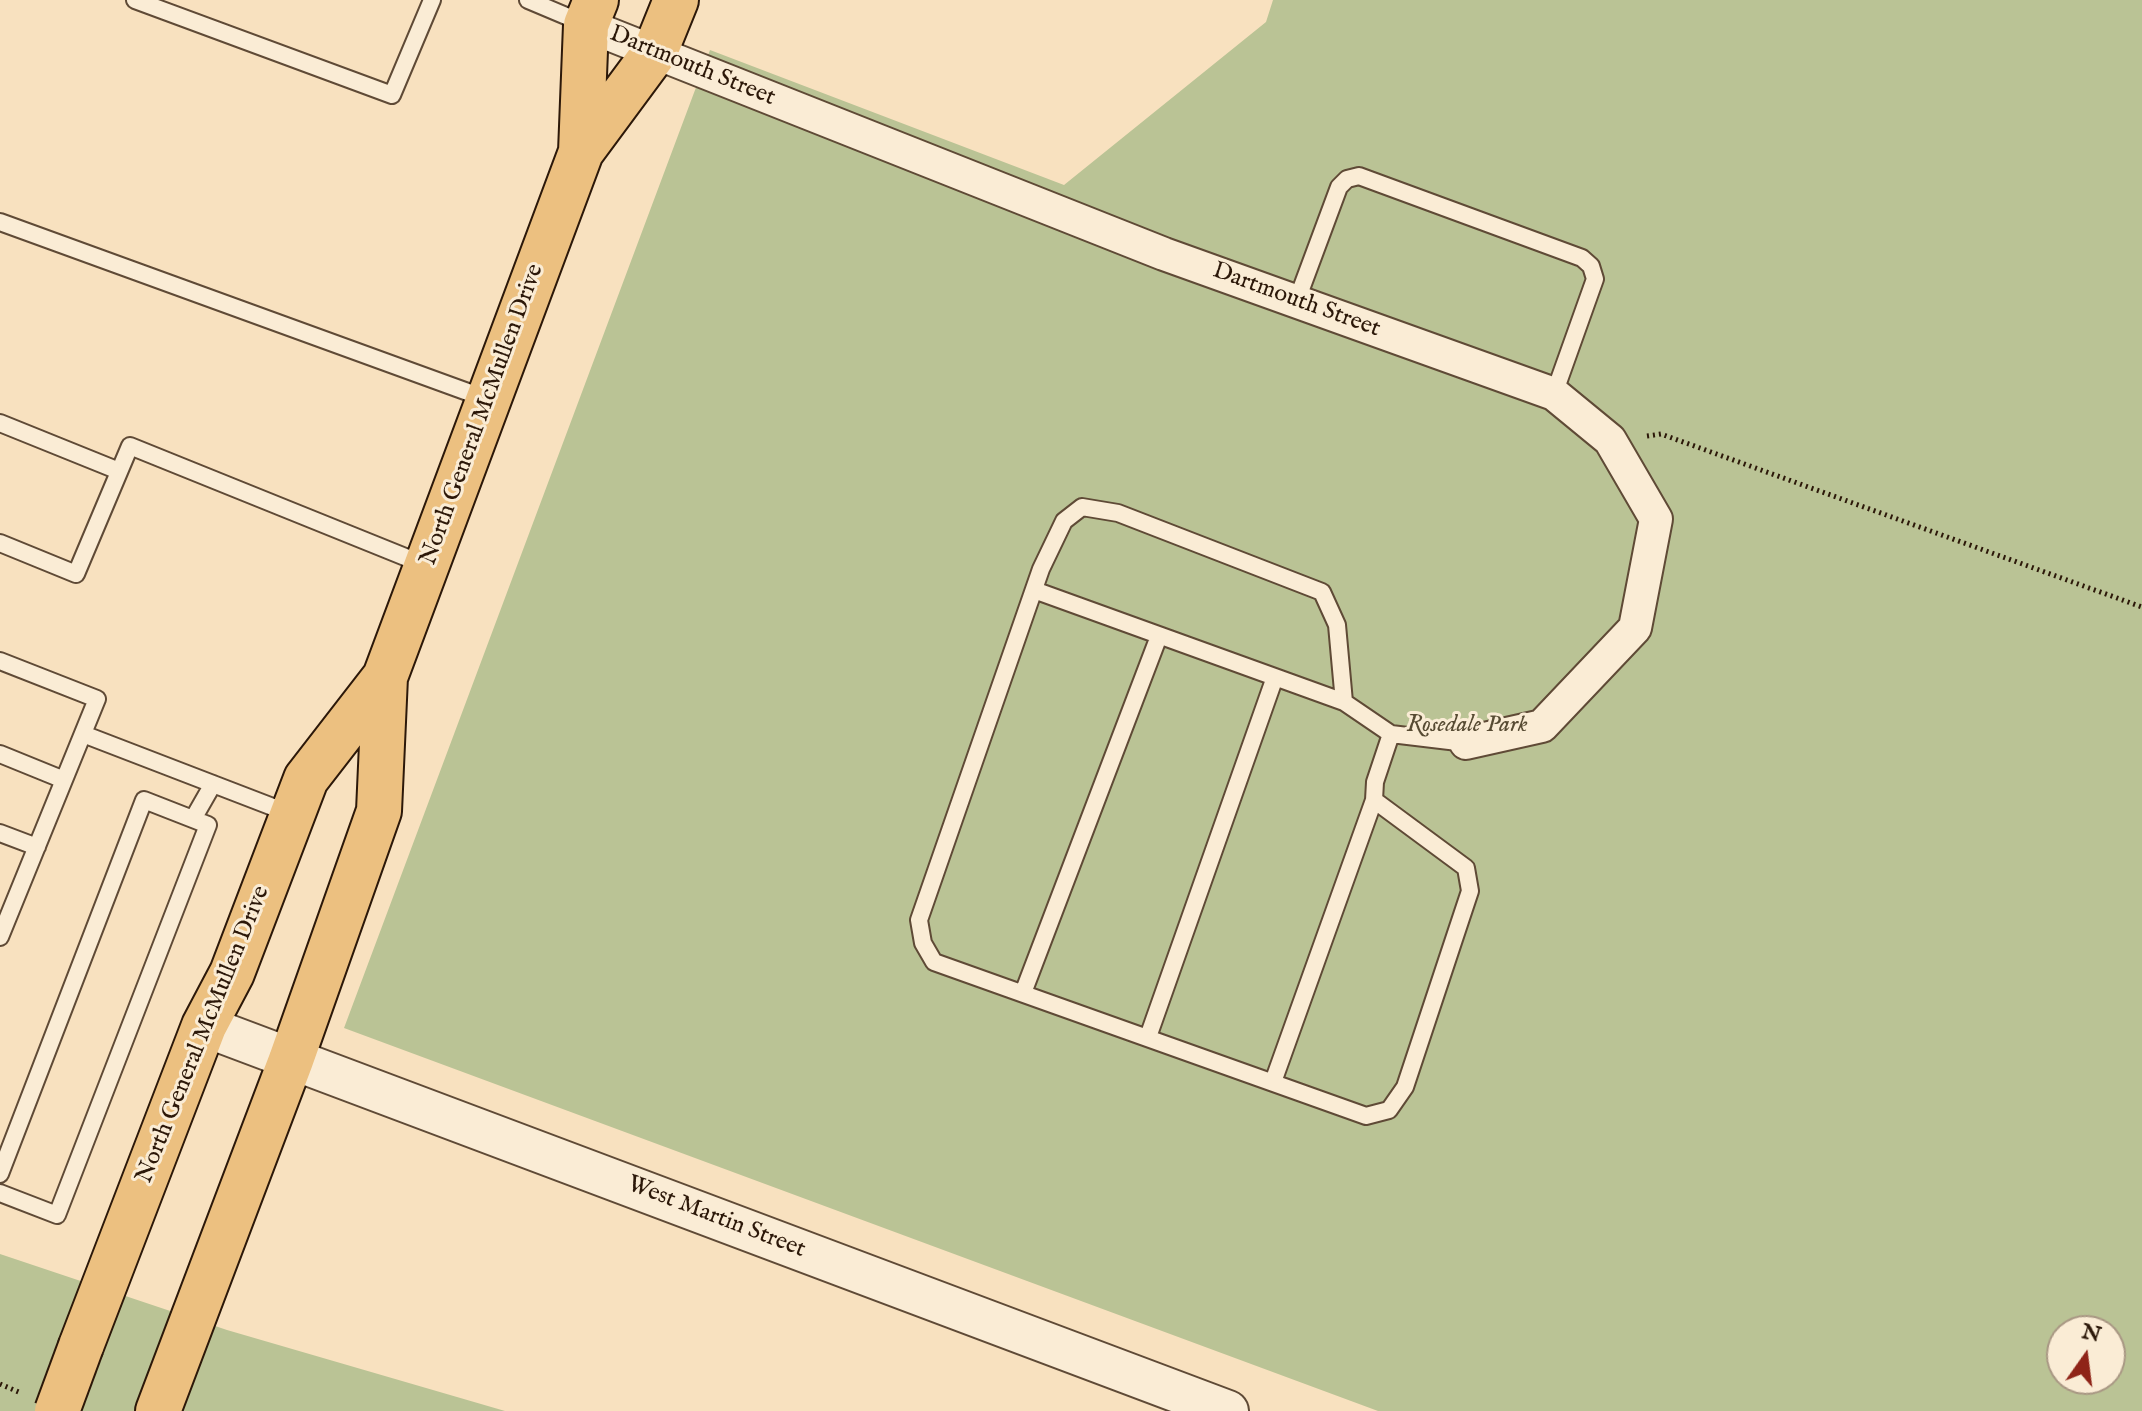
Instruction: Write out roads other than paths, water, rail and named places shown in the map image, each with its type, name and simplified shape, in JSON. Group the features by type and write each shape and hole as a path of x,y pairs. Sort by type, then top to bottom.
{"main road":[{"name":"North General McMullen Drive","path":"57,1411 204,1026 232,973 306,779 385,677 581,152 655,52 676,0"},
{"name":"North General McMullen Drive","path":"581,152 591,12"},
{"name":"North General McMullen Drive","path":"164,1397 291,1060 379,811 385,677"}],"street":[{"name":"Dartmouth Street","path":"591,12 655,52 1164,254 1554,394 1610,440 1656,519 1635,628 1542,726 1466,743"},
{"name":"West Martin Street","path":"204,1026 1228,1411"}],"lane":[{"path":"135,0 392,95 432,0"},
{"path":"528,0 591,12"},
{"path":"1297,300 1339,187 1347,179 1359,176 1582,258 1591,266 1595,279 1554,394"},
{"path":"0,222 488,399"},
{"path":"0,423 119,471"},
{"path":"0,543 76,574 130,446 426,566"},
{"path":"1344,702 1337,625 1322,592 1118,513 1082,507 1064,521 1034,590 919,920 923,943 934,962 1366,1116 1389,1110 1405,1087 1470,891 1466,868 1374,800"},
{"path":"1034,590 1344,702 1391,734 1466,743"},
{"path":"1023,993 1159,636"},
{"path":"0,661 97,699 0,937"},
{"path":"1148,1037 1275,677"},
{"path":"83,734 293,814"},
{"path":"1273,1082 1374,800 1375,782 1391,734"},
{"path":"0,754 65,777"},
{"path":"193,819 213,784"},
{"path":"0,1174 144,800 208,825 57,1215 0,1193"},
{"path":"0,833 37,847"}],"park label":[{"name":"Rosedale Park","path":"1467,726"}]}
